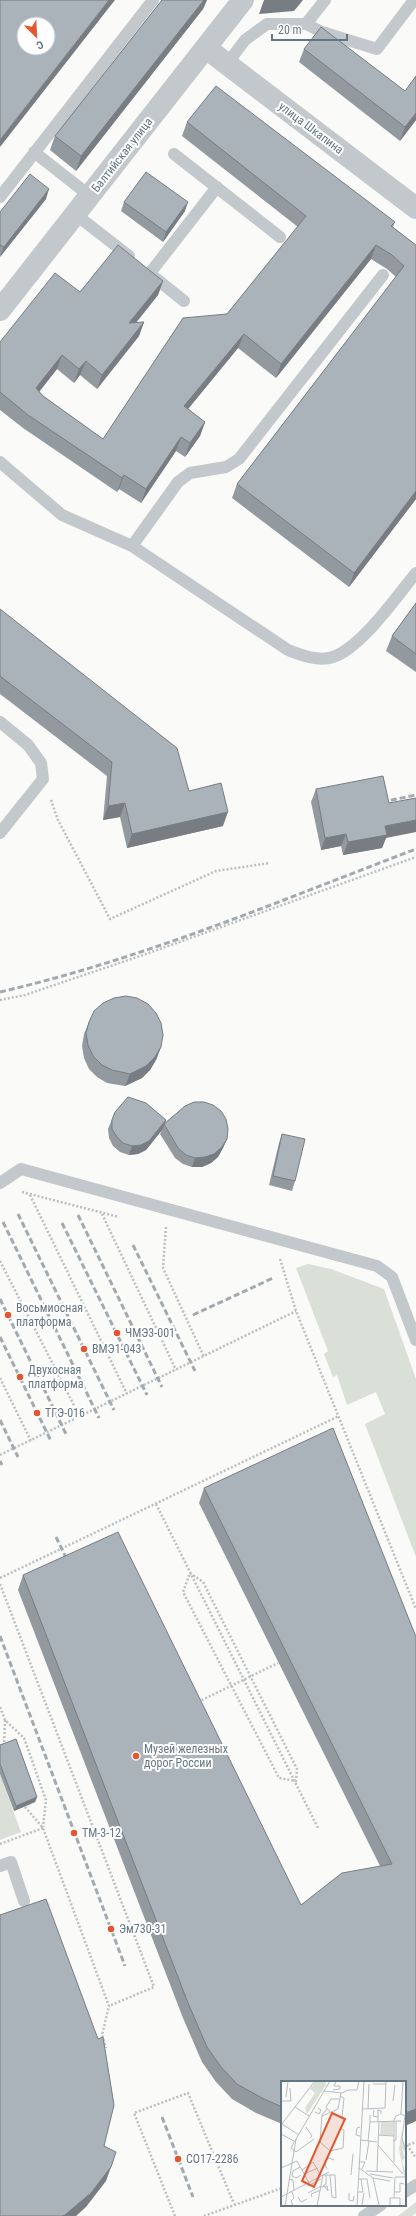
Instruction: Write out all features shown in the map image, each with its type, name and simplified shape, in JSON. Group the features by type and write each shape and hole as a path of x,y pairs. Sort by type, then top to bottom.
{"street":[{"name":"Балтийская улица","path":"0,310 244,0"},
{"name":"улица Шкапина","path":"206,48 416,208"}],"lane":[{"path":"0,197 153,0"},
{"path":"306,24 325,0"},
{"path":"227,64 245,40 267,24 306,24 322,32 377,49 414,0"},
{"path":"34,152 90,196"},
{"path":"174,154 280,237"},
{"path":"150,273 217,187"},
{"path":"76,214 184,301"},
{"path":"132,546 178,482 190,473 226,467 239,458 383,275"},
{"path":"0,462 62,515 132,546 288,650 312,658 332,658 355,645 416,573"},
{"path":"0,722 28,745 40,763 43,779 0,832"},
{"path":"0,1183 21,1169 275,1237 385,1270 392,1277 398,1289 416,1340"},
{"path":"0,1866 10,1862 24,1901"},
{"path":"406,2191 416,2185"},
{"path":"364,2216 379,2206"}],"path":[{"path":"43,779 58,820 110,919 216,871 270,864"},
{"path":"0,1000 25,995 146,954 416,857"},
{"path":"30,1195 127,1394"},
{"path":"102,1214 176,1370"},
{"path":"166,1227 163,1268 204,1357"},
{"path":"275,1237 296,1311 416,1609"},
{"path":"0,1261 80,1417"},
{"path":"0,1455 296,1311"},
{"path":"0,1378 31,1441"},
{"path":"0,1578 339,1416"},
{"path":"156,1504 296,1781 318,1828"},
{"path":"190,1573 183,1592 279,1778 296,1781"},
{"path":"190,1573 203,1582 297,1769 296,1781"},
{"path":"0,1584 154,1987 108,2006"},
{"path":"197,1702 278,1663"},
{"path":"0,1707 5,1720 4,1748"},
{"path":"5,1720 24,1738 46,1800 43,1828"},
{"path":"24,1807 43,1828 108,2006 102,2035 106,2048"},
{"path":"0,1844 43,1828"},
{"path":"175,2216 134,2113 188,2093 234,2204"},
{"path":"416,2142 406,2146 416,2158"},
{"path":"204,2216 281,2188"}],"shaded area":[{"path":"308,1264 331,1269 384,1289 416,1379 416,1557 365,1424 385,1414 376,1392 347,1405 337,1375 333,1377 324,1354 328,1351 296,1268"},
{"path":"0,1774 21,1832 0,1840"},
{"path":"416,2202 416,2213 412,2216 398,2216"}],"building":[{"path":"0,0 109,0 0,140"},
{"path":"162,0 204,0 81,156 55,136"},
{"path":"321,27 405,91 416,76 416,113 405,127 304,49"},
{"path":"216,86 395,222 391,226 416,245 416,491 354,573 237,484 404,266 392,255 376,245 281,364 244,334 184,406 205,422 190,443 181,437 146,489 124,475 122,478 28,415 0,392 0,342 55,273 80,292 118,245 163,281 129,323 144,322 102,375 86,361 79,369 62,355 36,388 43,396 103,439 183,318 227,314 306,216 187,122"},
{"path":"146,172 188,202 166,232 124,202"},
{"path":"30,174 49,189 4,247 0,245 0,212"},
{"path":"416,603 416,654 392,636"},
{"path":"0,609 177,748 189,791 221,783 228,812 132,834 125,803 108,806 112,762 0,676"},
{"path":"383,776 389,803 416,798 416,820 385,826 387,835 348,842 346,834 325,838 316,789"},
{"path":"126,996 137,998 148,1004 156,1013 161,1023 163,1035 161,1047 155,1057 146,1066 130,1074 112,1070 102,1065 93,1056 88,1045 86,1033 94,1011 103,1003 114,998"},
{"path":"128,1097 146,1103 166,1120 149,1141 141,1145 132,1146 123,1143 112,1129 112,1120 115,1112"},
{"path":"194,1102 204,1102 213,1105 221,1111 226,1119 228,1129 227,1139 222,1147 214,1154 205,1157 195,1158 186,1155 178,1148 164,1124 185,1106"},
{"path":"282,1134 305,1139 295,1181 273,1176"},
{"path":"333,1428 416,1637 416,2109 406,2113 406,2081 281,2081 281,2107 237,2084 221,2067 207,2047 188,2003 23,1575 118,1532 301,1905 342,1873 392,1864 204,1488"},
{"path":"16,1739 37,1797 16,1806 0,1764 0,1745"},
{"path":"46,1899 98,2039 103,2037 114,2105 104,2146 116,2152 111,2167 91,2193 65,2215 0,2216 0,1915"}],"railway":[{"path":"382,802 416,795"},
{"path":"0,992 53,979 158,946 210,928 416,849"},
{"path":"18,1214 114,1410"},
{"path":"78,1215 162,1387"},
{"path":"3,1222 99,1418"},
{"path":"62,1223 147,1395"},
{"path":"133,1245 195,1371"},
{"path":"193,1315 273,1278"},
{"path":"0,1299 66,1434"},
{"path":"0,1337 51,1441"},
{"path":"0,1420 18,1457"},
{"path":"0,1461 2,1465"},
{"path":"56,1537 70,1566"},
{"path":"0,1636 125,1966"},
{"path":"162,2117 193,2197"}],"place":[{"name":"Восьмиосная платформа","path":"8,1315"},
{"name":"ЧМЭ3-001","path":"117,1333"},
{"name":"ВМЭ1-043","path":"84,1349"},
{"name":"Двухосная платформа","path":"20,1377"},
{"name":"ТГЭ-016","path":"37,1413"},
{"name":"Музей железных дорог России","path":"136,1756"},
{"name":"ТМ-3-12","path":"74,1833"},
{"name":"Эм730-31","path":"111,1929"},
{"name":"СО17-2286","path":"178,2159"}]}
